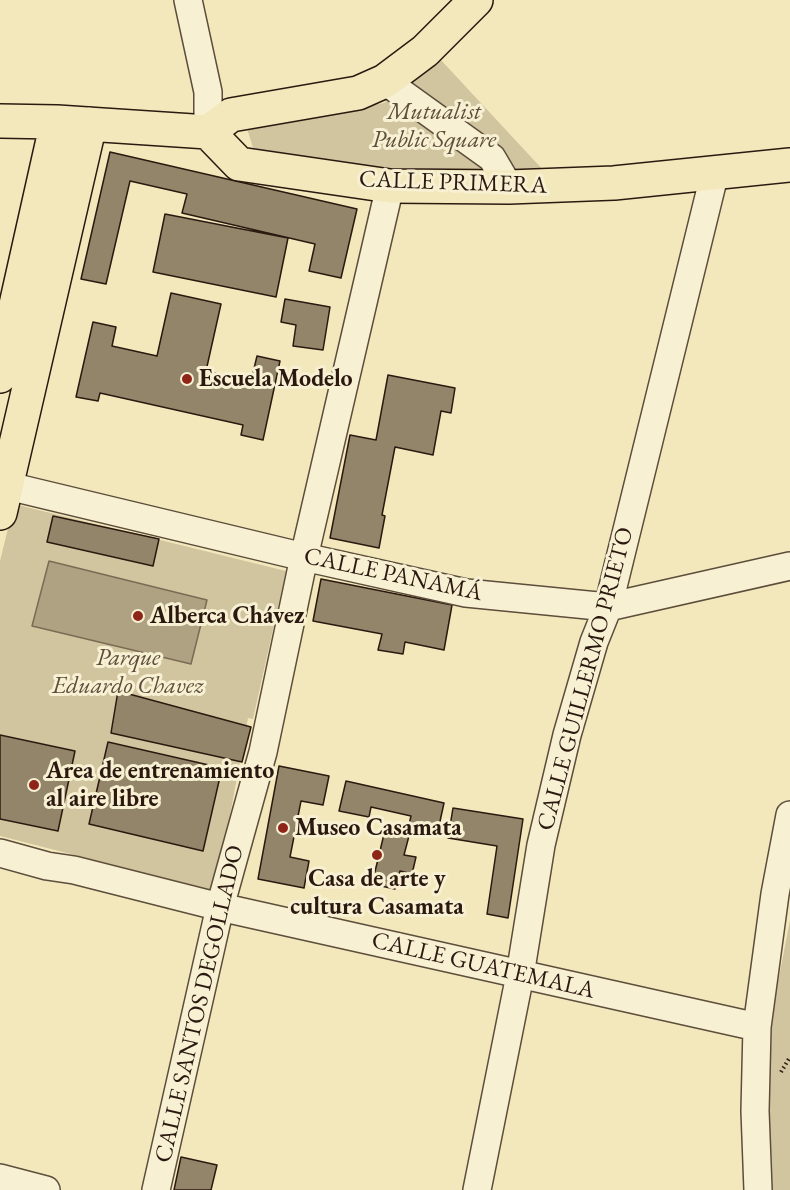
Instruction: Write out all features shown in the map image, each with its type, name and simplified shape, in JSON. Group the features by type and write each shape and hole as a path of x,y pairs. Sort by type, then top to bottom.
{"main road":[{"path":"0,121 57,122 208,132 231,115 358,93 385,81 425,51 476,0"},
{"path":"0,376 57,122"},
{"path":"2,494 90,124"},
{"name":"CALLE PRIMERA","path":"208,132 239,164 390,186 508,187 614,183 790,165"}],"street":[{"path":"188,0 208,92 208,132"},
{"path":"385,81 492,158 508,187"},
{"name":"CALLE GUILLERMO PRIETO","path":"477,1190 520,975 541,845 567,735 594,642 608,607 715,172"},
{"name":"CALLE SANTOS DEGOLLADO","path":"156,1190 220,907 263,752 304,557 390,186"},
{"name":"CALLE PANAMÁ","path":"2,494 466,593 608,607 790,566"},
{"path":"758,1190 755,1111 757,1027 775,894 790,815"},
{"name":"CALLE GUATEMALA","path":"0,853 220,907 757,1027"},
{"path":"0,1178 46,1190"}],"green space":[{"name":"Mutualist Public Square","path":"440,59 545,172 385,176 253,148 247,128 384,103"},
{"name":"Parque Eduardo Chavez","path":"14,504 286,571 253,719 248,718 216,891 0,836 0,561"},
{"path":"790,920 790,1190 770,1190 768,1034"}],"shaded area":[{"path":"49,561 207,600 191,664 32,626"}],"building":[{"path":"110,152 357,209 341,278 309,271 315,244 182,213 187,194 130,181 106,284 81,279"},
{"path":"165,214 288,238 276,297 153,272"},
{"path":"171,293 221,304 206,371 251,381 257,356 280,361 263,440 241,435 243,425 100,393 98,401 76,397 93,322 116,327 112,346 157,356"},
{"path":"285,299 330,307 323,350 293,346 296,325 281,322"},
{"path":"388,375 455,388 451,413 441,411 433,455 395,447 382,515 385,516 379,548 330,538 350,435 376,440"},
{"path":"53,516 159,539 153,566 47,542"},
{"path":"321,579 452,605 444,650 405,642 403,654 378,650 382,634 313,621"},
{"path":"118,691 251,727 242,762 111,733"},
{"name":"Area de entrenamiento al aire libre","path":"0,735 75,751 58,831 0,819"},
{"path":"108,742 222,768 203,851 89,824"},
{"path":"279,766 329,776 323,805 301,801 290,857 309,861 304,888 258,879"},
{"path":"346,781 444,803 437,835 408,829 411,816 371,807 369,817 339,811"},
{"path":"453,808 523,819 508,918 487,914 497,846 448,838"},
{"path":"385,830 409,836 404,855 416,857 412,874 400,871 395,889 372,884"},
{"path":"181,1157 217,1165 211,1190 174,1190"}],"place":[{"name":"Escuela Modelo","path":"187,379"},
{"name":"Alberca Chávez","path":"138,616"},
{"name":"Area de entrenamiento al aire libre","path":"34,785"},
{"name":"Museo Casamata","path":"283,828"},
{"name":"Casa de arte y cultura Casamata","path":"377,855"}]}
